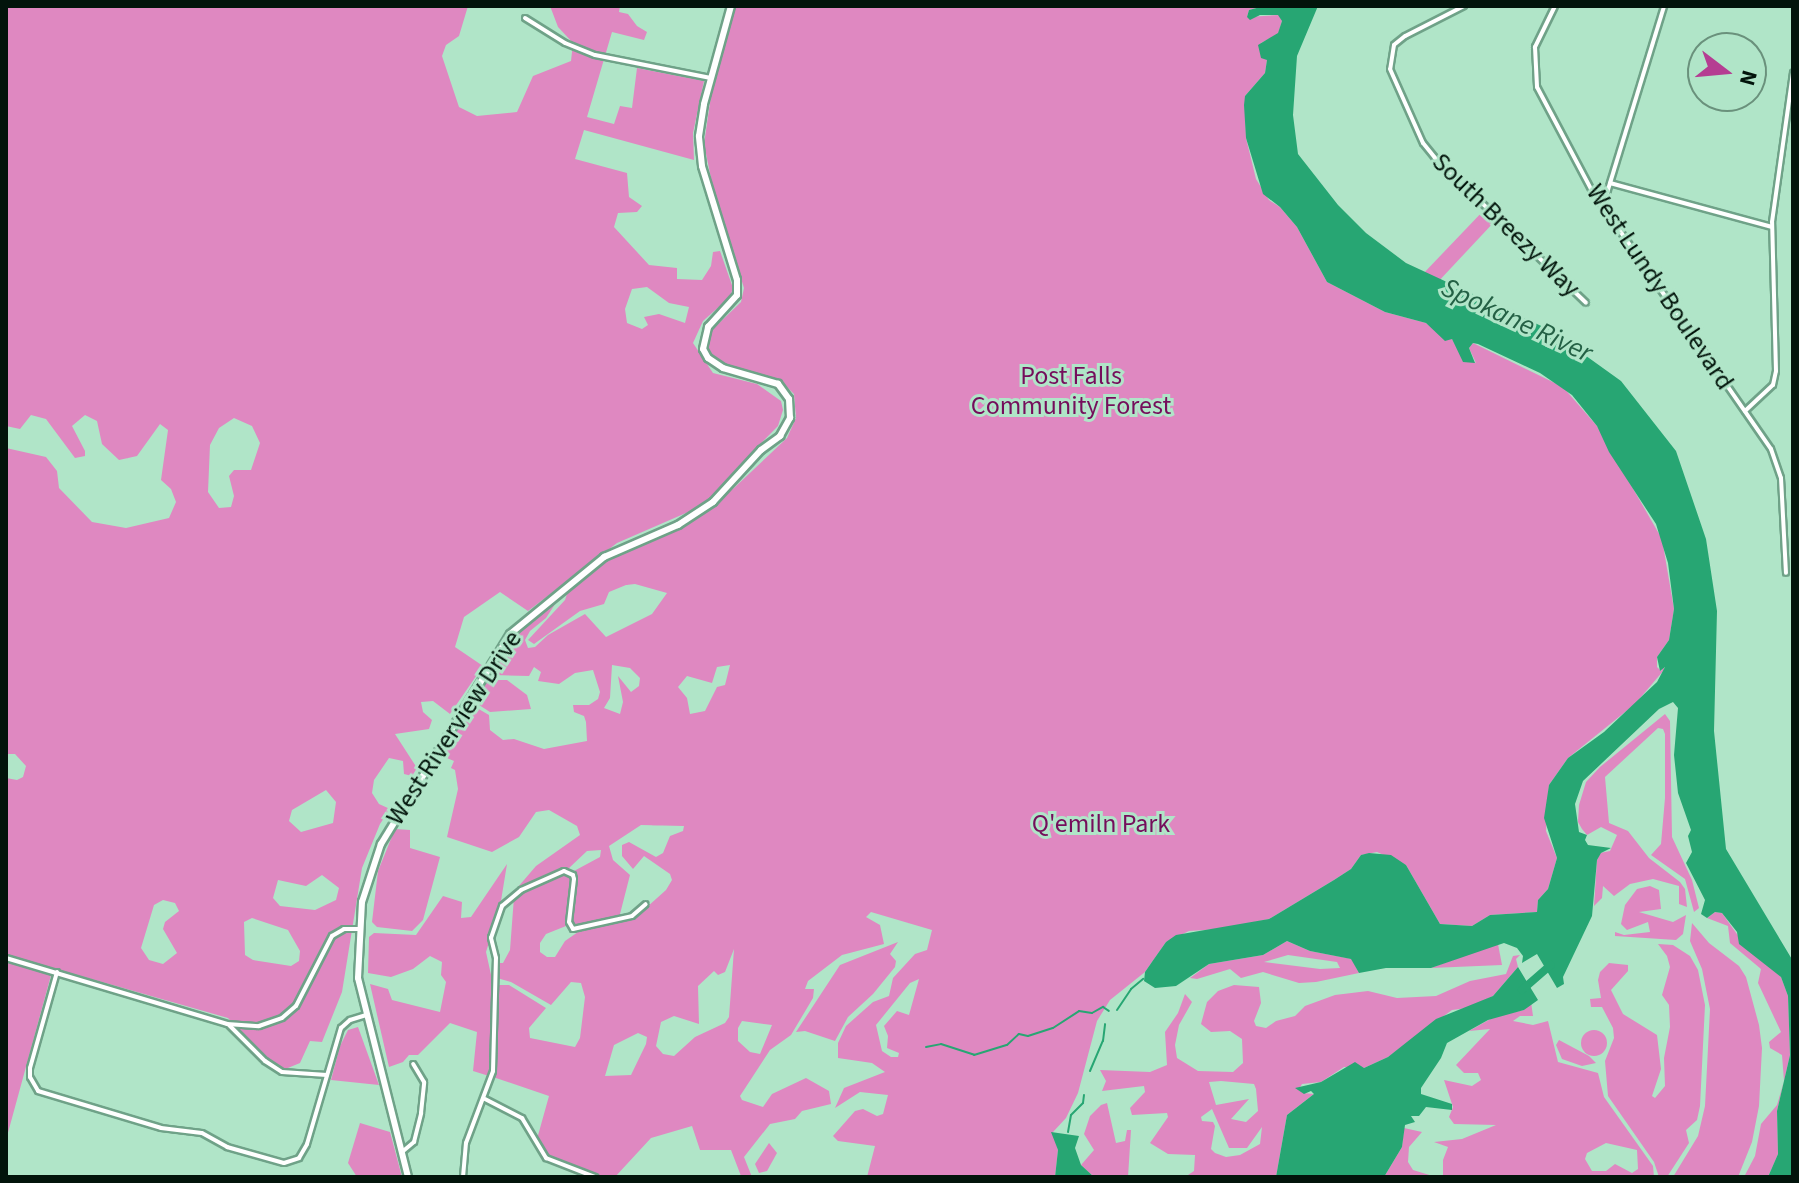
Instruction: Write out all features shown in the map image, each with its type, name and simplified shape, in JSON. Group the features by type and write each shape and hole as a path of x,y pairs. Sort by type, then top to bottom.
{"street":[{"name":"West Riverview Drive","path":"408,1177 358,978 358,929 367,879 381,844 510,634 604,557 678,525 713,502 787,427 791,408 778,384 723,368 708,358 703,349 708,327 734,301 738,289 699,151 701,120 731,6"},
{"name":"South Breezy Way","path":"1464,6 1405,36 1394,45 1390,69 1423,143 1435,158 1586,303"},
{"name":"West Lundy Boulevard","path":"1555,6 1535,47 1536,83 1603,206 1777,462 1786,573"},
{"path":"1603,206 1664,6"},
{"path":"525,18 565,43 595,55 711,78"},
{"path":"1745,411 1773,385 1776,371 1772,227 1793,72"},
{"path":"1610,183 1772,227"},
{"path":"463,1177 466,1143 485,1099 493,1060 496,958 491,938 502,906 521,890 564,871 573,875 574,879 569,922 573,929 632,916 646,904"},
{"path":"6,958 227,1024 259,1026 289,1013 302,999 332,936 344,929 358,929"},
{"path":"57,972 30,1068 33,1086 45,1094 161,1128 202,1133 235,1150 284,1163 303,1153 341,1028 350,1020 366,1015"},
{"path":"227,1024 265,1061 282,1072 327,1075"},
{"path":"402,1152 414,1142 421,1113 424,1082 413,1064"},
{"path":"485,1099 522,1118 546,1158 595,1177"}],"green space":[{"path":"6,6 468,6 459,36 446,45 442,56 459,107 477,116 517,112 533,76 571,61 573,43 558,27 550,6 620,6 619,12 628,14 637,26 647,32 644,40 612,32 587,117 614,124 620,106 632,108 637,68 704,81 693,133 694,160 584,130 575,159 627,173 629,197 642,206 637,212 618,213 614,227 649,265 677,268 677,279 702,280 711,266 713,252 720,251 733,288 730,297 703,321 693,343 713,373 757,384 781,401 783,410 778,426 735,470 721,492 702,506 617,543 528,611 500,592 464,617 455,647 483,666 450,714 433,701 421,702 423,712 432,720 429,729 395,734 417,768 412,776 404,774 403,761 389,758 374,780 372,793 379,804 390,809 380,824 362,868 342,992 322,1042 310,1041 300,1063 283,1070 267,1060 228,1018 53,968 6,1140 6,778 17,780 23,777 26,766 15,754 6,754 6,448 46,457 57,471 59,488 92,522 126,528 169,518 176,502 171,489 161,480 168,430 160,424 137,456 119,460 102,444 97,421 85,415 72,426 85,451 85,456 75,458 46,419 31,415 20,429 6,426","holes":["647,287 669,303 689,307 685,323 659,314 644,317 648,325 642,329 627,323 625,309 632,289","234,418 252,426 260,443 251,470 234,470 229,476 234,496 231,507 219,508 208,492 210,445 219,428","326,790 336,802 333,823 301,832 289,821 292,810","322,875 339,888 336,900 315,910 280,906 273,898 278,880 306,886","163,900 175,903 179,911 165,922 163,929 177,953 163,964 149,960 141,948 154,905","252,918 288,930 300,951 299,961 291,966 253,960 245,955 244,922"]},
{"name":"Post Falls Community Forest","path":"735,6 1264,6 1249,10 1247,17 1279,15 1282,21 1278,34 1261,43 1267,60 1265,73 1245,96 1246,138 1256,179 1269,200 1280,207 1297,227 1327,282 1385,312 1426,323 1446,339 1452,339 1458,350 1476,363 1469,348 1473,343 1563,387 1597,426 1662,539 1674,609 1669,640 1657,657 1657,667 1661,671 1664,666 1664,670 1635,704 1568,758 1549,785 1546,831 1557,858 1548,889 1538,900 1537,912 1490,915 1472,926 1440,924 1406,865 1377,852 1361,855 1351,869 1269,919 1220,929 1189,931 1166,942 1145,972 1110,1000 1097,1021 1078,1093 1066,1118 1053,1132 1058,1150 1055,1177 867,1177 875,1146 838,1141 833,1136 855,1111 863,1109 877,1116 883,1114 888,1095 860,1092 835,1108 844,1088 885,1072 872,1063 838,1058 838,1043 846,1026 873,1002 889,996 893,978 915,954 927,950 932,930 871,912 866,917 880,925 884,944 842,955 808,981 805,989 814,989 813,998 791,1035 770,1050 740,1096 742,1100 763,1107 772,1094 806,1078 829,1091 831,1104 802,1111 795,1119 770,1124 744,1157 752,1177 741,1176 731,1150 700,1150 692,1126 651,1138 615,1177 599,1177 552,1159 537,1139 549,1096 493,1077 497,985 509,985 546,1008 529,1028 530,1038 575,1047 580,1038 585,997 581,983 571,982 551,1005 511,982 497,978 498,963 503,963 510,950 514,897 564,873 571,876 566,926 546,934 540,943 540,952 547,957 555,957 565,941 578,932 637,916 666,890 672,880 670,874 644,856 633,869 622,856 622,845 629,842 656,857 663,853 670,836 683,831 684,826 641,825 609,846 613,860 630,875 619,918 574,928 570,922 574,871 600,857 601,850 587,851 568,869 512,894 536,866 580,835 577,826 549,810 536,812 519,837 492,852 447,837 458,789 455,770 451,768 454,761 442,756 470,704 489,715 490,730 503,740 514,739 544,749 587,741 584,716 574,712 573,705 589,705 598,699 600,692 593,670 575,673 559,684 538,681 541,672 534,667 529,676 494,675 490,672 511,638 561,595 546,618 530,631 525,640 528,648 535,647 548,635 585,614 606,637 652,614 667,593 635,584 626,585 609,592 604,604 580,611 534,644 528,640 565,600 569,588 587,573 623,551 682,527 734,488 787,438 796,418 794,394 780,380 728,366 714,358 707,345 712,330 741,302 744,288 713,188 704,144 713,82","holes":["612,665 630,668 640,678 639,686 631,692 618,676 623,702 620,714 604,708 610,698","730,665 725,685 717,687 705,711 690,714 687,698 678,687 687,676 712,683 717,667","734,949 729,1017 725,1023 695,1037 674,1056 663,1054 656,1046 661,1022 674,1016 699,1024 698,986 714,971 718,975 725,972","919,979 909,1015 897,1011 884,1026 888,1036 887,1048 899,1053 898,1057 891,1057 882,1051 876,1025 910,983","742,1021 772,1025 760,1054 750,1052 738,1041 738,1028","638,1033 647,1037 631,1075 605,1076 614,1045"]},
{"path":"1485,209 1496,220 1436,284 1421,276"},
{"path":"487,680 507,680 527,695 531,709 490,712 479,705 478,689"},
{"path":"1665,714 1670,721 1672,837 1692,880 1699,908 1694,912 1685,879 1651,855 1661,844 1665,798 1665,734 1663,729 1658,728 1605,777 1609,823 1628,831 1649,858 1680,882 1685,889 1687,907 1679,904 1679,886 1653,879 1630,884 1614,896 1603,886 1602,898 1594,906 1597,860 1600,853 1610,851 1617,835 1601,827 1587,835 1582,829 1578,822 1579,805 1586,782"},
{"path":"395,829 410,830 410,848 440,857 423,920 412,931 377,927 372,922 378,871"},
{"path":"507,864 500,907 486,952 493,984 489,1076 473,1071 477,1032 450,1023 418,1055 409,1055 403,1062 389,1067 370,984 388,989 392,1000 440,1012 446,982 441,975 442,962 430,956 413,969 391,977 368,973 369,937 374,933 416,935 443,896 462,902 461,918 471,917"},
{"path":"1650,886 1659,890 1661,909 1639,912 1673,922 1686,915 1683,934 1676,940 1615,936 1615,932 1624,935 1650,932 1648,922 1627,930 1621,924 1625,905 1637,889"},
{"path":"1715,912 1722,913 1739,937 1781,977 1788,996 1790,1055 1784,1081 1782,1055 1770,1048 1769,1042 1781,1032 1758,983 1761,969 1730,943 1728,926 1707,918"},
{"path":"1692,923 1709,943 1739,966 1746,977 1759,1025 1762,1048 1759,1106 1752,1142 1738,1177 1673,1177 1698,1136 1705,1106 1710,1009 1702,969 1690,941"},
{"path":"1287,941 1310,951 1352,959 1359,973 1299,983 1263,972 1241,978 1230,969 1197,979 1190,978 1209,964 1263,955","holes":["1288,955 1337,962 1340,968 1320,969 1264,962"]},
{"path":"898,942 890,954 896,961 895,967 873,994 848,1017 835,1041 805,1031 796,1032 840,965"},
{"path":"1498,944 1502,965 1431,968"},
{"path":"1658,944 1673,945 1690,956 1698,970 1705,1005 1697,1120 1686,1130 1689,1143 1667,1177 1659,1177 1654,1162 1608,1096 1605,1061 1614,1038 1613,1028 1602,1007 1591,1007 1590,999 1601,998 1598,980 1600,972 1609,963 1628,965 1628,971 1611,990 1623,1014 1657,1035 1661,1069 1652,1096 1655,1098 1665,1086 1664,1058 1670,1027 1669,1005 1662,995 1670,967 1667,956"},
{"path":"1520,955 1516,959 1518,967 1493,996 1468,1008 1452,1010 1388,1057 1364,1068 1344,1067 1321,1082 1302,1084 1299,1089 1303,1093 1314,1094 1287,1115 1276,1177 1185,1177 1194,1171 1195,1155 1168,1154 1150,1143 1168,1117 1167,1113 1132,1115 1130,1108 1145,1092 1144,1086 1102,1091 1106,1081 1100,1070 1150,1072 1167,1065 1165,1032 1178,1013 1185,994 1192,1002 1179,1025 1175,1045 1177,1058 1198,1071 1233,1072 1243,1063 1242,1039 1230,1031 1211,1032 1201,1024 1207,1002 1218,991 1234,985 1259,987 1261,1003 1254,1021 1256,1026 1266,1028 1276,1021 1295,1016 1305,1006 1335,995 1368,991 1397,998 1436,996 1470,981 1506,974 1513,956","holes":["1209,1082 1254,1084 1258,1111 1246,1122 1231,1119 1249,1099 1216,1105","1212,1109 1229,1148 1247,1148 1262,1127 1260,1144 1240,1155 1226,1157 1215,1153 1211,1149 1215,1126 1213,1122 1202,1121 1201,1117"]},
{"path":"1531,1002 1533,1016 1520,1016 1513,1021 1533,1025 1548,1021 1558,1062 1598,1073 1604,1097 1653,1166 1654,1177 1443,1177 1443,1160 1448,1147 1434,1142 1462,1139 1496,1125 1454,1124 1449,1117 1453,1107 1444,1080 1472,1086 1481,1080 1478,1073 1464,1073 1456,1065 1490,1029 1469,1031 1494,1017 1524,1010","holes":["1606,1143 1637,1150 1638,1169 1632,1173 1615,1164 1606,1171 1592,1171 1585,1159 1587,1153"]},
{"path":"358,1027 379,1085 331,1080 340,1046 348,1030"},
{"path":"1594,1030 1603,1034 1607,1043 1603,1052 1594,1056 1585,1052 1581,1043 1585,1034"},
{"path":"1559,1040 1596,1063 1582,1066 1562,1059 1556,1045"},
{"path":"1784,1082 1777,1111 1778,1154 1768,1177 1744,1177 1755,1156 1761,1124 1777,1105"},
{"path":"1107,1103 1116,1143 1125,1141 1127,1130 1131,1130 1128,1177 1094,1177 1081,1165 1094,1150 1084,1134 1090,1116"},
{"path":"360,1123 390,1132 402,1177 357,1177 348,1163"},
{"path":"1404,1128 1422,1132 1409,1147 1408,1162 1413,1170 1436,1177 1384,1177 1402,1147"},
{"path":"769,1143 777,1153 767,1171 759,1173 755,1164"}],"water":[{"name":"Spokane River","path":"1264,6 1318,6 1297,56 1293,115 1298,154 1338,205 1366,233 1406,263 1550,330 1621,381 1676,451 1706,539 1717,611 1714,731 1726,849 1793,961 1793,1177 1768,1177 1778,1154 1777,1111 1790,1055 1788,996 1781,977 1739,944 1737,932 1722,913 1715,912 1707,918 1701,914 1705,900 1686,863 1692,852 1688,836 1691,830 1678,793 1674,755 1678,708 1673,702 1659,709 1583,781 1575,804 1579,832 1587,835 1585,840 1588,845 1611,848 1601,853 1597,860 1592,916 1563,977 1564,984 1557,988 1537,954 1522,963 1523,956 1517,948 1504,943 1431,968 1386,968 1359,973 1351,959 1310,951 1287,941 1263,955 1209,964 1176,986 1155,988 1144,981 1145,972 1154,959 1166,942 1176,935 1269,919 1351,869 1361,855 1369,853 1391,855 1406,865 1440,924 1472,926 1490,915 1537,912 1538,900 1548,889 1557,858 1544,818 1549,785 1568,758 1604,732 1657,682 1665,667 1660,671 1657,657 1669,640 1674,609 1668,563 1656,524 1609,452 1597,426 1572,395 1540,373 1478,344 1473,343 1469,348 1475,363 1463,362 1452,339 1445,341 1426,323 1385,312 1327,282 1297,227 1280,207 1263,194 1246,138 1244,105 1245,96 1265,73 1267,60 1261,58 1258,45 1278,33 1282,21 1278,15 1260,15 1250,20 1247,17 1249,10"},
{"path":"1518,967 1538,1000 1524,1010 1488,1020 1447,1043 1421,1088 1421,1094 1452,1104 1452,1110 1426,1107 1419,1116 1411,1116 1415,1122 1405,1125 1402,1147 1384,1177 1276,1177 1287,1115 1314,1094 1311,1091 1304,1094 1295,1088 1321,1082 1355,1062 1364,1068 1388,1057 1436,1019 1493,996"},
{"path":"1051,1132 1079,1136 1075,1148 1081,1165 1094,1177 1055,1177 1058,1150"}],"waterway":[{"path":"1522,990 1551,965"},
{"path":"1117,1010 1131,989 1143,979"},
{"path":"926,1047 941,1044 974,1055 1007,1045 1019,1034 1028,1036 1053,1028 1079,1011 1092,1013 1103,1007 1109,1011"},
{"path":"1090,1071 1103,1041 1105,1024"},
{"path":"1068,1132 1071,1115 1083,1103 1084,1095"}],"park label":[{"name":"Q'emiln Park","path":"1101,824"}]}
